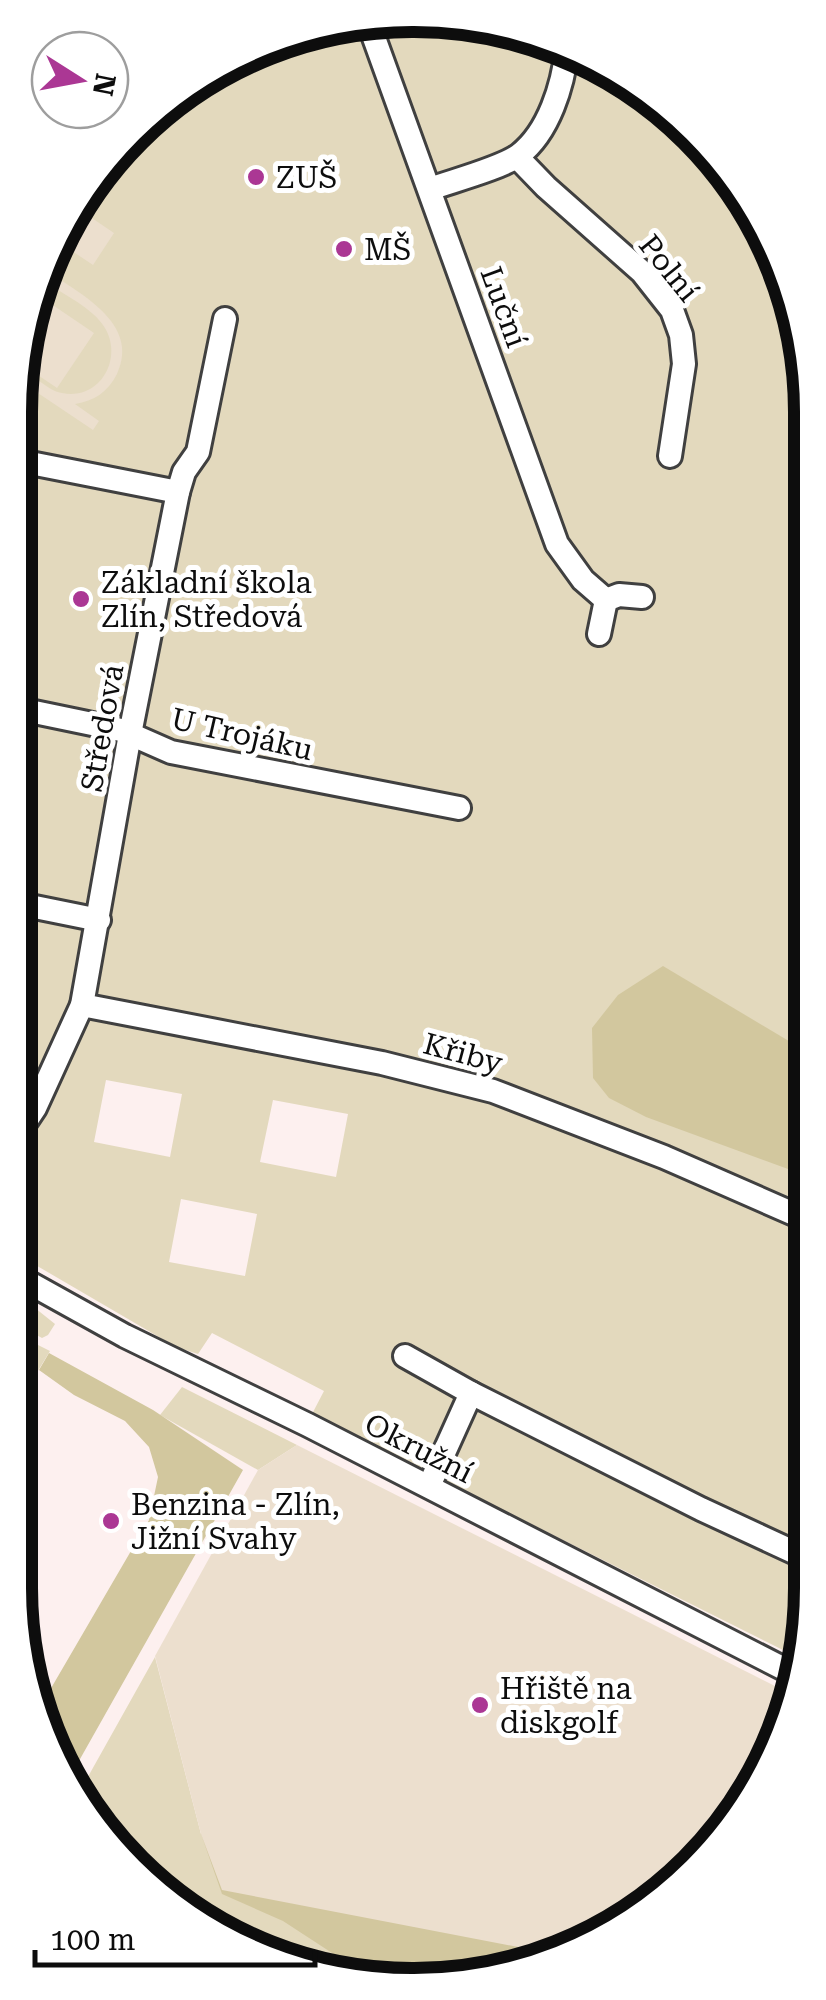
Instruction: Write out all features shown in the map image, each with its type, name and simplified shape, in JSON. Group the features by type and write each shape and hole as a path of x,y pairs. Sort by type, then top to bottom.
{"street":[{"name":"Luční","path":"373,35 557,544 584,580 606,600"},
{"path":"430,189 517,157 550,108 564,64"},
{"name":"Polní","path":"517,157 642,272 672,310 681,335 684,364 670,456"},
{"name":"Středová","path":"32,1112 82,1006 178,492 184,472 198,452 224,319"},
{"path":"32,463 178,492"},
{"path":"599,634 606,600 619,595 642,597"},
{"name":"U Trojáku","path":"32,711 110,727 173,753 459,808"},
{"path":"32,906 98,920"},
{"name":"Křiby","path":"82,1006 370,1062 493,1091 794,1214"},
{"name":"Okružní","path":"32,1284 125,1336 430,1486 784,1669"},
{"path":"405,1356 701,1509 794,1552"},
{"path":"430,1486 471,1393"}],"shaded area":[{"path":"438,33 511,45 559,61 603,83 645,111 699,162 743,223 765,267 786,339 794,413 794,1587 787,1652 394,1459 312,1414 324,1391 212,1333 198,1354 176,1347 32,1263 32,413 45,315 61,267 83,223 111,181 162,127 223,83 267,61 315,45 363,36","holes":["106,1080 182,1094 170,1157 94,1142","273,1100 348,1114 336,1177 260,1162","181,1199 257,1214 245,1276 169,1262"]},
{"path":"88,215 114,233 93,265 70,250"},
{"path":"57,278 103,312 121,339 122,356 109,386 100,395 75,404 99,421 93,430 33,390 34,377 52,389 76,394 88,390 105,374 110,362 109,337 97,318 54,288"},
{"path":"49,303 94,333 57,388 35,373"},
{"path":"663,966 794,1044 794,1171 646,1117 609,1098 593,1078 592,1028 618,995"},
{"path":"32,1306 55,1324 42,1338 32,1332"},
{"path":"32,1345 50,1351 36,1374 32,1372"},
{"path":"49,1353 153,1410 243,1470 77,1765 48,1694 149,1520 158,1477 149,1447 125,1421 74,1395 39,1370"},
{"path":"182,1387 297,1445 258,1470 160,1415"},
{"name":"Hřiště na diskgolf","path":"297,1445 780,1688 765,1733 743,1777 715,1819 645,1889 603,1917 529,1949 222,1890 201,1834 155,1656 258,1470"},
{"path":"155,1657 201,1834 222,1890 454,1965 413,1968 363,1964 315,1955 267,1939 223,1917 162,1873 111,1819 86,1781"},
{"path":"201,1834 265,1838 609,1913 559,1939 511,1955 438,1967 388,1967 344,1961 283,1921 222,1894"}],"place":[{"name":"ZUŠ","path":"256,177"},
{"name":"MŠ","path":"344,249"},
{"name":"Základní škola Zlín, Středová","path":"81,599"},
{"name":"Benzina - Zlín, Jižní Svahy","path":"111,1521"},
{"name":"Hřiště na diskgolf","path":"480,1705"}]}
